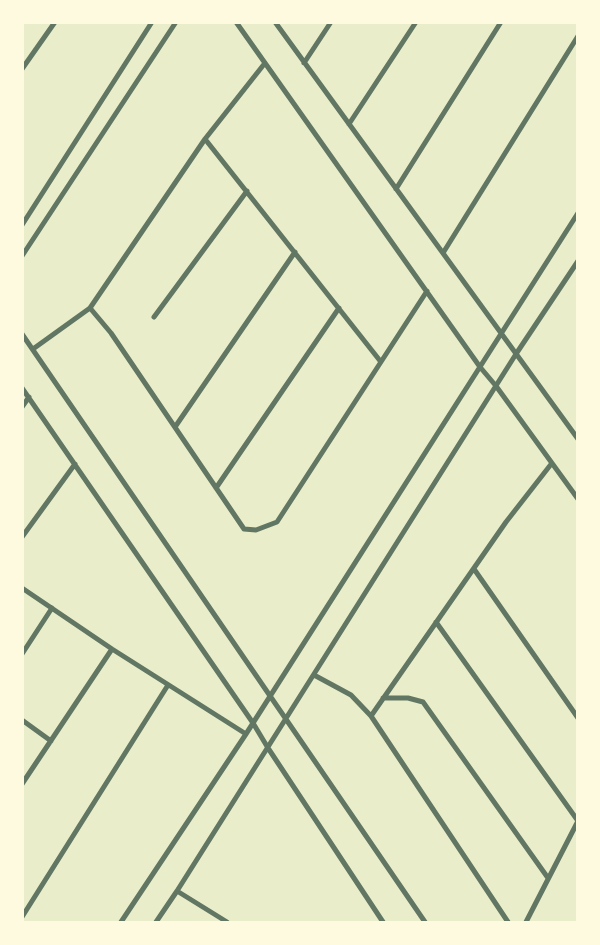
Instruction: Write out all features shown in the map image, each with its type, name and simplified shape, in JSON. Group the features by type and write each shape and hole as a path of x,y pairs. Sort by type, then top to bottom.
{"street":[{"path":"22,69 55,22"},
{"path":"22,225 152,22"},
{"path":"22,256 176,22"},
{"path":"236,22 480,366 578,499"},
{"path":"275,22 578,439"},
{"path":"304,63 331,22"},
{"path":"349,124 416,22"},
{"path":"396,189 501,22"},
{"path":"443,253 578,36"},
{"path":"33,349 90,308 205,139 265,63"},
{"path":"205,139 381,362"},
{"path":"154,316 246,191"},
{"path":"121,922 246,734 578,213"},
{"path":"175,427 295,252"},
{"path":"156,922 286,720 516,354 578,261"},
{"path":"90,308 111,333 244,529 256,530 277,522 427,291"},
{"path":"216,488 339,308"},
{"path":"22,334 425,922"},
{"path":"22,388 253,723 383,922"},
{"path":"22,407 29,398"},
{"path":"371,716 506,522 552,463"},
{"path":"22,537 75,464"},
{"path":"474,568 578,718"},
{"path":"22,588 112,650 246,734"},
{"path":"22,654 52,608"},
{"path":"436,622 578,821 526,922"},
{"path":"22,784 112,650"},
{"path":"314,675 351,695 371,716 508,922"},
{"path":"22,917 168,685"},
{"path":"383,698 408,698 423,702 548,878"},
{"path":"22,720 51,742"},
{"path":"177,891 228,922"}]}
